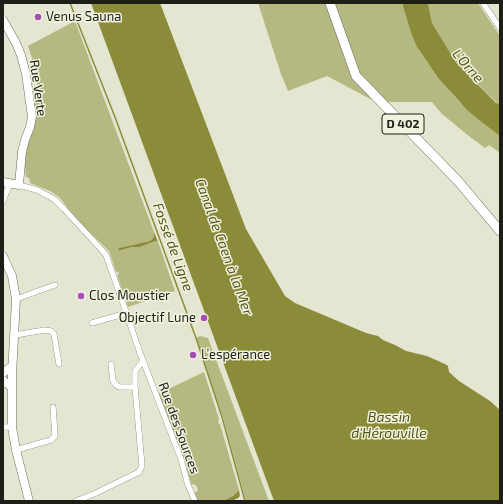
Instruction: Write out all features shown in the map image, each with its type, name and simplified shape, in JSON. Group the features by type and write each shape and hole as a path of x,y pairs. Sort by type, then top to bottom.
{"main road":[{"name":"D 402","path":"330,3 356,76 458,181 500,231"}],"street":[{"path":"483,3 500,28"},
{"name":"Rue Verte","path":"3,20 21,55 26,74 32,117 22,152 19,185"},
{"path":"3,201 6,182 19,185"},
{"name":"Rue des Sources","path":"19,185 37,190 54,199 106,255 143,362 180,459 194,501"},
{"path":"3,256 12,276 16,299 7,427 16,450 29,501"},
{"path":"16,299 55,285"},
{"path":"92,323 127,313"},
{"path":"14,335 45,330 51,331 54,334 59,364"},
{"path":"76,501 139,472 142,466 135,371 143,362"},
{"path":"111,364 113,381 116,385 119,387 135,387"},
{"path":"3,373 12,366"},
{"path":"3,380 11,387"},
{"path":"16,450 51,440 55,436 53,407"}],"green space":[{"path":"258,3 402,3 411,33 420,52 438,78 459,102 500,136 500,153 489,145 485,148 465,133 441,113 432,102 376,102 327,76 288,91"},
{"path":"428,3 478,3 500,36 500,104 497,103 457,64 432,23"},
{"path":"75,21 154,232 154,237 150,241 119,248 118,251 132,247 140,247 157,241 175,291 128,307 117,275 119,274 116,272 109,251 78,221 59,197 50,191 30,183 29,178 26,177 24,155 32,128 35,126 33,98 35,90 38,89 33,61 28,46"},
{"path":"200,336 208,338 269,501 246,501 223,417 196,338"},
{"path":"204,372 239,490 233,496 223,501 197,501 195,493 198,490 196,485 191,484 185,462 158,394"}],"water":[{"path":"91,3 160,3 246,229 285,296 295,303 366,333 378,336 406,351 427,356 445,364 448,366 449,372 459,381 490,401 500,410 500,501 274,501"},
{"path":"402,3 428,3 432,23 457,64 496,103 500,104 500,136 467,110 438,78 417,47"},
{"path":"154,232 158,242 156,241 140,247 132,247 118,251 119,248 150,241 154,237"},
{"path":"239,490 240,496 238,498 232,501 223,501 233,496"}],"waterway":[{"name":"Fossé de Ligne","path":"70,3 115,117 196,338 222,417 245,501"}],"place":[{"name":"Venus Sauna","path":"38,17"},
{"name":"Clos Moustier","path":"81,296"},
{"name":"Objectif Lune","path":"204,318"},
{"name":"L’espérance","path":"193,355"}],"water label":[{"name":"L'Orne","path":"468,66"},
{"name":"Canal de Caen à la Mer","path":"224,247"},
{"name":"Bassin d'Hérouville","path":"389,426"}]}
